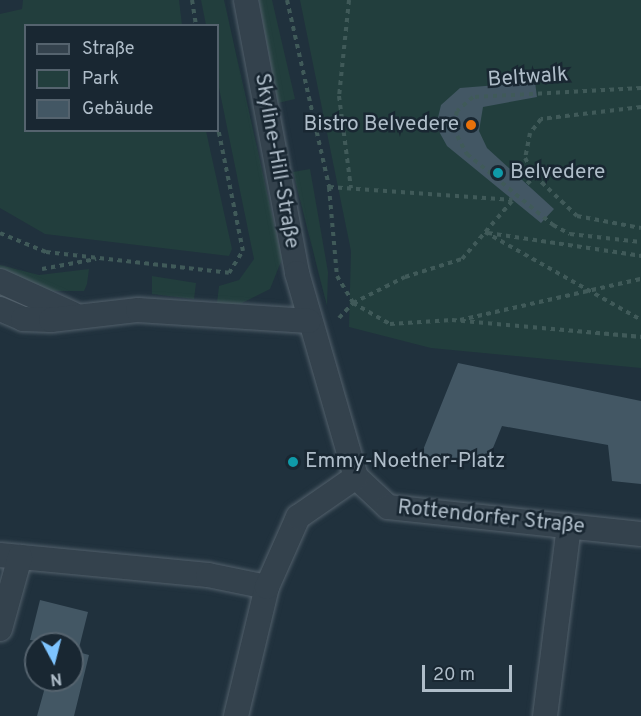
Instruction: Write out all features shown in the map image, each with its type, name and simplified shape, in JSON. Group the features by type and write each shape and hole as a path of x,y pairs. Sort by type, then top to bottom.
{"street":[{"name":"Skyline-Hill-Straße","path":"246,0 309,321"},
{"path":"0,281 73,314"},
{"path":"0,309 24,319 138,310 309,321"},
{"name":"Rottendorfer Straße","path":"309,321 357,477 388,507 641,534"},
{"path":"236,716 267,587 298,517 357,477"},
{"path":"545,716 569,527"},
{"path":"0,629 10,556 208,575 267,587"}],"path":[{"path":"192,0 196,24"},
{"path":"287,0 328,187 337,276 353,303 390,324 457,321 641,337"},
{"path":"349,0 339,96 351,188"},
{"name":"Beltwalk","path":"641,88 473,97 457,111 453,128 467,154 553,225 570,234 641,242"},
{"name":"Beltwalk","path":"641,107 541,119 525,145 535,176 577,216 641,228"},
{"path":"0,233 46,252 212,274 229,273 238,264 243,251 219,132"},
{"path":"527,184 535,176"},
{"path":"328,187 513,200 462,259 405,277 353,303"},
{"path":"485,232 641,256"},
{"path":"485,232 641,320"},
{"path":"34,269 100,259"},
{"path":"457,321 641,279"}],"green space":[{"path":"23,0 179,0 182,24 24,24 24,132 206,132 232,249 229,256 45,234 0,208 0,14 22,9"},
{"path":"201,0 224,0 282,259 270,289 236,306 217,303 219,286 239,280 254,259 219,88 219,24 206,24"},
{"path":"259,0 272,0 295,99 278,103"},
{"path":"300,0 641,0 641,368 431,348 349,327 351,251"},
{"path":"310,169 328,272 327,306 293,172"},
{"path":"0,265 39,275 89,269 84,291 42,291 0,279"},
{"path":"152,276 196,283 194,299 152,294"}],"building":[{"name":"Belvedere","path":"535,82 537,97 483,107 479,131 487,148 554,209 541,223 447,146 436,126 441,105 460,88"},
{"path":"458,363 641,401 641,484 612,481 608,445 502,426 486,465 421,455"},
{"path":"40,600 88,612 83,632 32,632"},
{"path":"84,654 89,655 84,675"},
{"path":"44,692 80,692 74,716 37,716"}],"place":[{"name":"Bistro Belvedere","path":"471,125"},
{"name":"Belvedere","path":"498,173"},
{"name":"Emmy-Noether-Platz","path":"293,462"}]}
